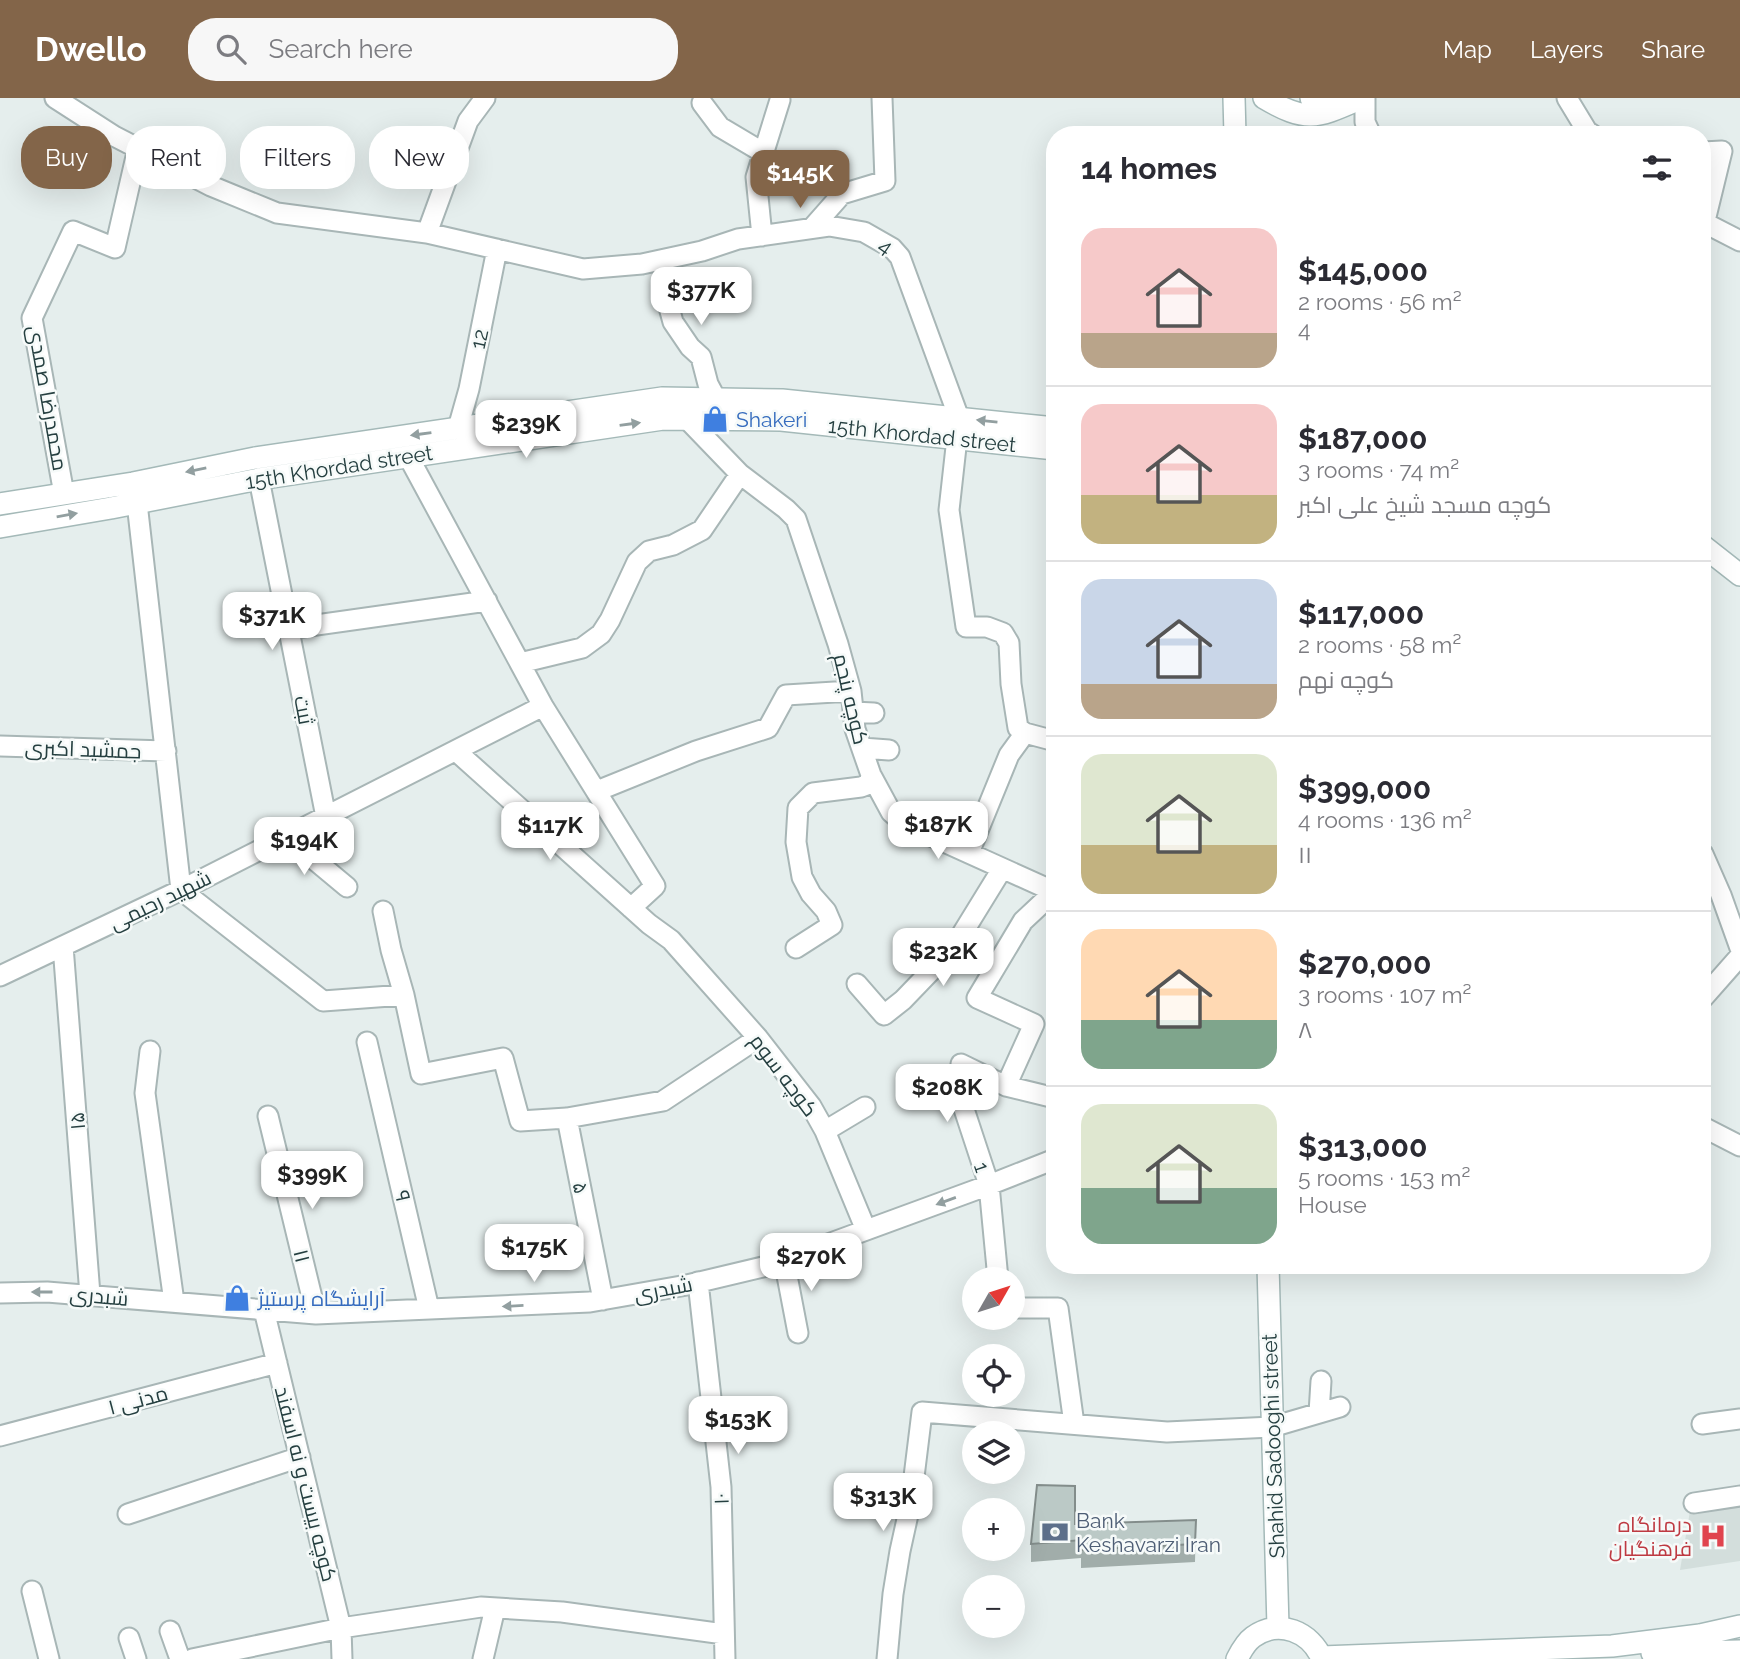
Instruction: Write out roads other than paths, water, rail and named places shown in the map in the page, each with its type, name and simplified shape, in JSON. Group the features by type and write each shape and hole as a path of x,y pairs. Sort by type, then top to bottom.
{"main road":[{"path":"1234,98 1235,126"},
{"path":"1264,98 1285,110 1304,116 1326,114 1364,98"},
{"path":"1311,98 1343,98"},
{"name":"15th Khordad street","path":"0,504 133,483 255,458 662,398 782,400 958,428 1046,447"},
{"name":"15th Khordad street","path":"0,527 259,478 663,419 1046,428"},
{"path":"1711,536 1740,558"},
{"path":"1711,552 1740,575"},
{"name":"Shahid Sadooghi street","path":"1268,1274 1278,1627"},
{"path":"1237,1659 1252,1637 1278,1627 1292,1629 1305,1636 1315,1645 1322,1658 1612,1646 1700,1635 1740,1626"},
{"path":"1563,1659 1740,1651"}],"street":[{"name":"4","path":"55,98 126,142"},
{"path":"427,233 468,121 485,98"},
{"path":"812,229 842,194 885,181 882,98"},
{"path":"1364,98 1367,126"},
{"path":"1567,98 1584,126"},
{"path":"762,236 756,177 780,100"},
{"path":"702,103 720,127 764,153"},
{"path":"1711,152 1722,151 1711,197"},
{"name":"محمدرضا صمدی","path":"64,494 32,318 73,230 115,248 129,189"},
{"name":"4","path":"218,189 277,213 427,233 583,269 642,264 702,251 738,239 829,226 864,232 892,248 900,257 958,428"},
{"path":"1711,229 1740,241"},
{"name":"12","path":"458,428 469,389 498,249"},
{"path":"667,259 667,300 673,322 690,347 701,357 708,384 716,399"},
{"name":"کوچه پنجم","path":"687,419 740,474 796,519 838,644 851,691 855,729 871,775 891,812 899,819 1046,888"},
{"path":"958,428 949,510 966,627 987,627 1003,633 1009,643 1011,684 1018,728 1025,733 1046,739"},
{"path":"408,456 543,706 655,886 631,908"},
{"path":"520,663 582,648 601,634 638,562 649,551 678,543 702,530 740,474"},
{"name":"ثبت","path":"259,478 326,817"},
{"path":"137,503 181,890 323,1001 404,995"},
{"path":"288,629 487,601"},
{"path":"597,791 696,751 768,727 786,695 851,691"},
{"name":"شهید رحیمی","path":"0,976 181,890 543,706"},
{"path":"853,712 874,713"},
{"path":"969,853 1009,755 1025,733"},
{"name":"جمشید اکبری","path":"0,746 166,751"},
{"path":"862,748 890,750"},
{"name":"کوچه سوم","path":"456,751 649,925 671,940 758,1038 811,1106 825,1131 866,1230"},
{"path":"796,948 832,925 827,912 811,894 802,877 796,842 798,808 813,793 861,787 869,784 871,775"},
{"path":"287,837 347,887"},
{"path":"857,984 884,1014 904,1000 954,947 1002,869"},
{"path":"1711,872 1740,948"},
{"path":"1006,1086 1034,1024 978,998 1023,920 1046,900"},
{"path":"383,911 421,1074 503,1058 520,1121 567,1118 663,1101 758,1038"},
{"name":"۱۵","path":"63,946 90,1296"},
{"path":"1711,989 1740,956"},
{"name":"۹","path":"367,1042 429,1309"},
{"path":"150,1051 145,1093 174,1303"},
{"path":"961,1064 1006,1086 1046,1096"},
{"name":"1","path":"984,1076 962,1103 989,1185"},
{"path":"825,1131 865,1107"},
{"name":"۱۱","path":"268,1116 316,1314"},
{"name":"۵","path":"567,1118 603,1300"},
{"path":"1711,1131 1740,1146"},
{"name":"شبدری","path":"0,1293 47,1292 316,1314 590,1302 771,1265 1046,1163"},
{"path":"989,1185 997,1267"},
{"path":"784,1260 798,1333"},
{"name":"۱۰","path":"698,1282 721,1487 725,1659"},
{"path":"1026,1308 1058,1308 1074,1424"},
{"name":"کوچه بیست و نه اسفند","path":"264,1310 341,1628 342,1659"},
{"name":"مدنی ۱","path":"0,1436 277,1363"},
{"path":"1319,1413 1321,1381"},
{"path":"887,1659 893,1594 911,1501 922,1412 1167,1432 1272,1427 1340,1407"},
{"path":"1702,1424 1740,1419"},
{"path":"128,1514 300,1457"},
{"path":"1694,1503 1740,1496"},
{"path":"32,1591 49,1659"},
{"path":"192,1659 341,1628 481,1607 562,1612 724,1634"},
{"path":"482,1659 495,1608"},
{"path":"170,1631 180,1659"},
{"path":"129,1638 136,1659"}],"place":[{"name":"Shakeri","path":"715,419"},
{"name":"آرایشگاه پرستیژ","path":"237,1298"},
{"name":"Bank Keshavarzi Iran","path":"1055,1532"},
{"name":"درمانگاه فرهنگیان","path":"1713,1536"}]}
